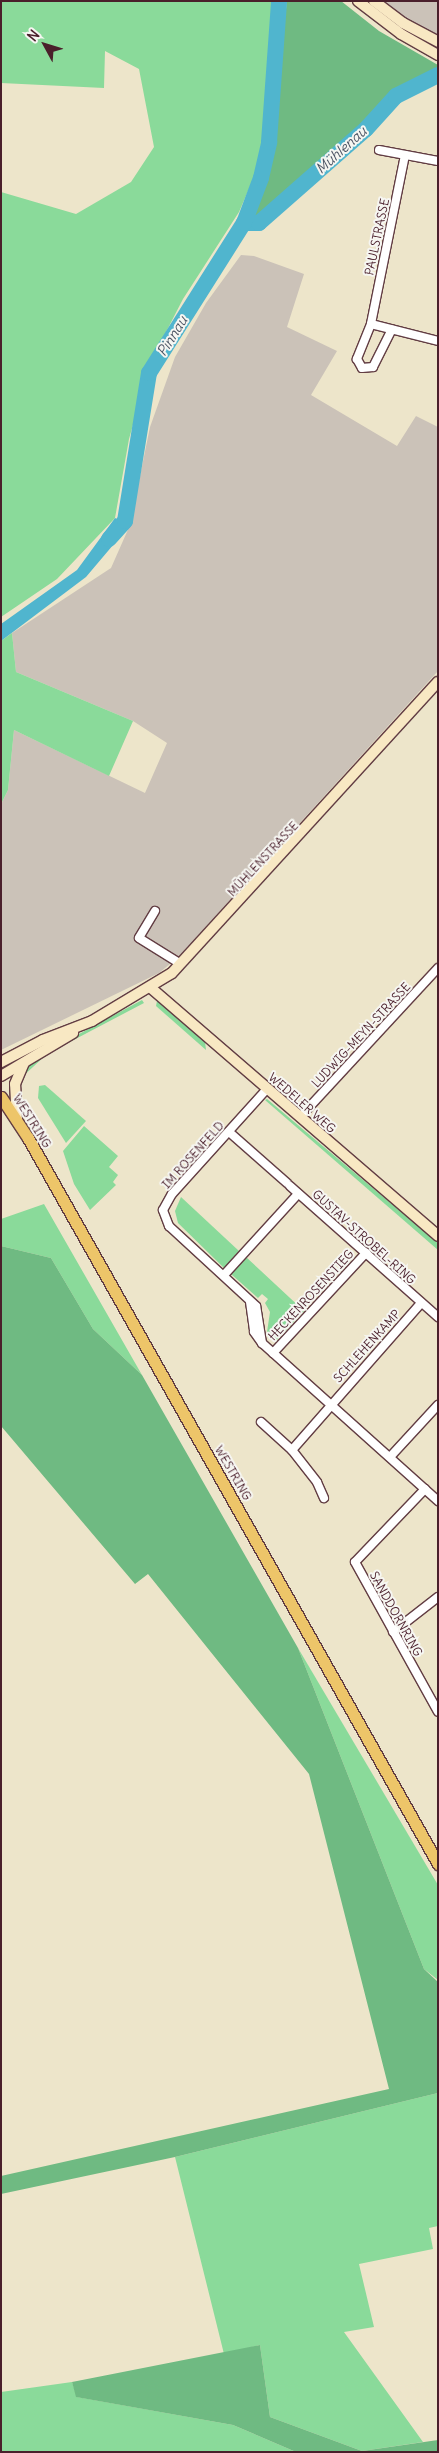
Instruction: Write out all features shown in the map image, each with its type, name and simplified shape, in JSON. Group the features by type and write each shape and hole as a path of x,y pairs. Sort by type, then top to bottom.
{"main road":[{"path":"358,1 401,34 438,55"},
{"path":"374,1 403,23 438,42"},
{"name":"MÜHLENSTRASSE","path":"1,1076 83,1025 151,988 188,959 438,682"},
{"name":"WEDELER WEG","path":"151,988 438,1236"},
{"name":"MÜHLENSTRASSE","path":"1,1062 43,1040 83,1025"},
{"path":"17,1122 15,1084 24,1063"},
{"name":"WESTRING","path":"1,1097 17,1122 438,1864"},
{"path":"1,1110 17,1122"}],"street":[{"path":"379,150 438,161"},
{"name":"PAULSTRASSE","path":"392,330 373,367 362,368 358,359 371,324 406,155"},
{"path":"371,324 438,341"},
{"path":"156,911 138,938 176,961"},
{"name":"LUDWIG-MEYN-STRASSE","path":"300,1117 438,968"},
{"name":"IM ROSENFELD","path":"267,1089 172,1194 163,1210 169,1226 224,1274 256,1306 262,1343 438,1501"},
{"name":"GUSTAV-STROBEL-RING","path":"229,1132 438,1317"},
{"name":"GUSTAV-STROBEL-RING","path":"224,1274 298,1194"},
{"name":"HECKENROSENSTIEG","path":"272,1353 366,1253"},
{"name":"SCHLEHENKAMP","path":"330,1404 421,1303"},
{"path":"292,1450 330,1404"},
{"path":"390,1457 438,1405"},
{"path":"261,1422 292,1450 317,1482 324,1498"},
{"name":"SANDDORNRING","path":"425,1490 355,1562 437,1709"},
{"path":"393,1632 438,1597"}],"shaded area":[{"path":"381,1 438,1 438,36 398,14"},
{"path":"241,255 254,256 304,274 287,327 337,351 311,395 397,446 416,416 438,427 438,671 177,958 159,973 1,1050 1,804 8,790 14,730 145,793 167,743 133,721 16,672 12,633 111,568 130,525 150,427 175,357 206,303"}],"green space":[{"path":"1,1 287,1 269,142 239,212 183,299 151,361 129,439 115,518 57,579 1,617 1,192 76,214 131,182 154,147 139,69 105,51 104,88 1,83"},
{"path":"287,1 341,1 379,31 438,65 438,75 396,96 366,129 259,223 244,223 261,178 269,142"},
{"path":"12,633 16,672 133,721 109,776 14,730 8,790 1,804 1,641"},
{"path":"142,1000 144,1003 47,1054 20,1079 30,1063 55,1047"},
{"path":"157,1001 205,1042 206,1050 156,1006"},
{"path":"45,1085 86,1121 66,1143 38,1098 39,1086"},
{"path":"267,1099 438,1243 438,1250 265,1100"},
{"path":"84,1126 118,1156 109,1167 118,1175 113,1182 116,1185 90,1210 74,1184 63,1151"},
{"path":"181,1197 239,1251 224,1268 178,1223 175,1211"},
{"path":"44,1204 142,1375 93,1329 51,1258 1,1246 1,1219"},
{"path":"1,1246 51,1258 93,1329 142,1375 298,1648 424,1969 438,1982 438,2093 175,2157 1,2194 1,2176 389,2089 309,1774 148,1574 135,1584 1,1426"},
{"path":"246,1257 304,1311 275,1342 267,1332 270,1312 265,1303 268,1299 262,1294 258,1298 231,1274"},
{"path":"298,1648 438,1885 438,1980 424,1969"},
{"path":"438,2093 438,2226 429,2228 433,2249 359,2264 374,2327 344,2332 423,2442 362,2451 270,2417 260,2345 224,2354 175,2157"},
{"path":"260,2345 270,2417 362,2451 438,2440 438,2452 296,2452 233,2425 76,2397 72,2382"},
{"path":"72,2382 77,2397 233,2425 296,2452 1,2452 1,2392"}],"water":[{"path":"115,518 130,525 86,577 1,641 1,624 77,570"}],"waterway":[{"name":"Pinnau","path":"109,539 125,521 149,373 244,223 261,178 269,142 279,1"},
{"name":"Mühlenau","path":"244,223 259,223 366,129 396,96 438,75"}]}
